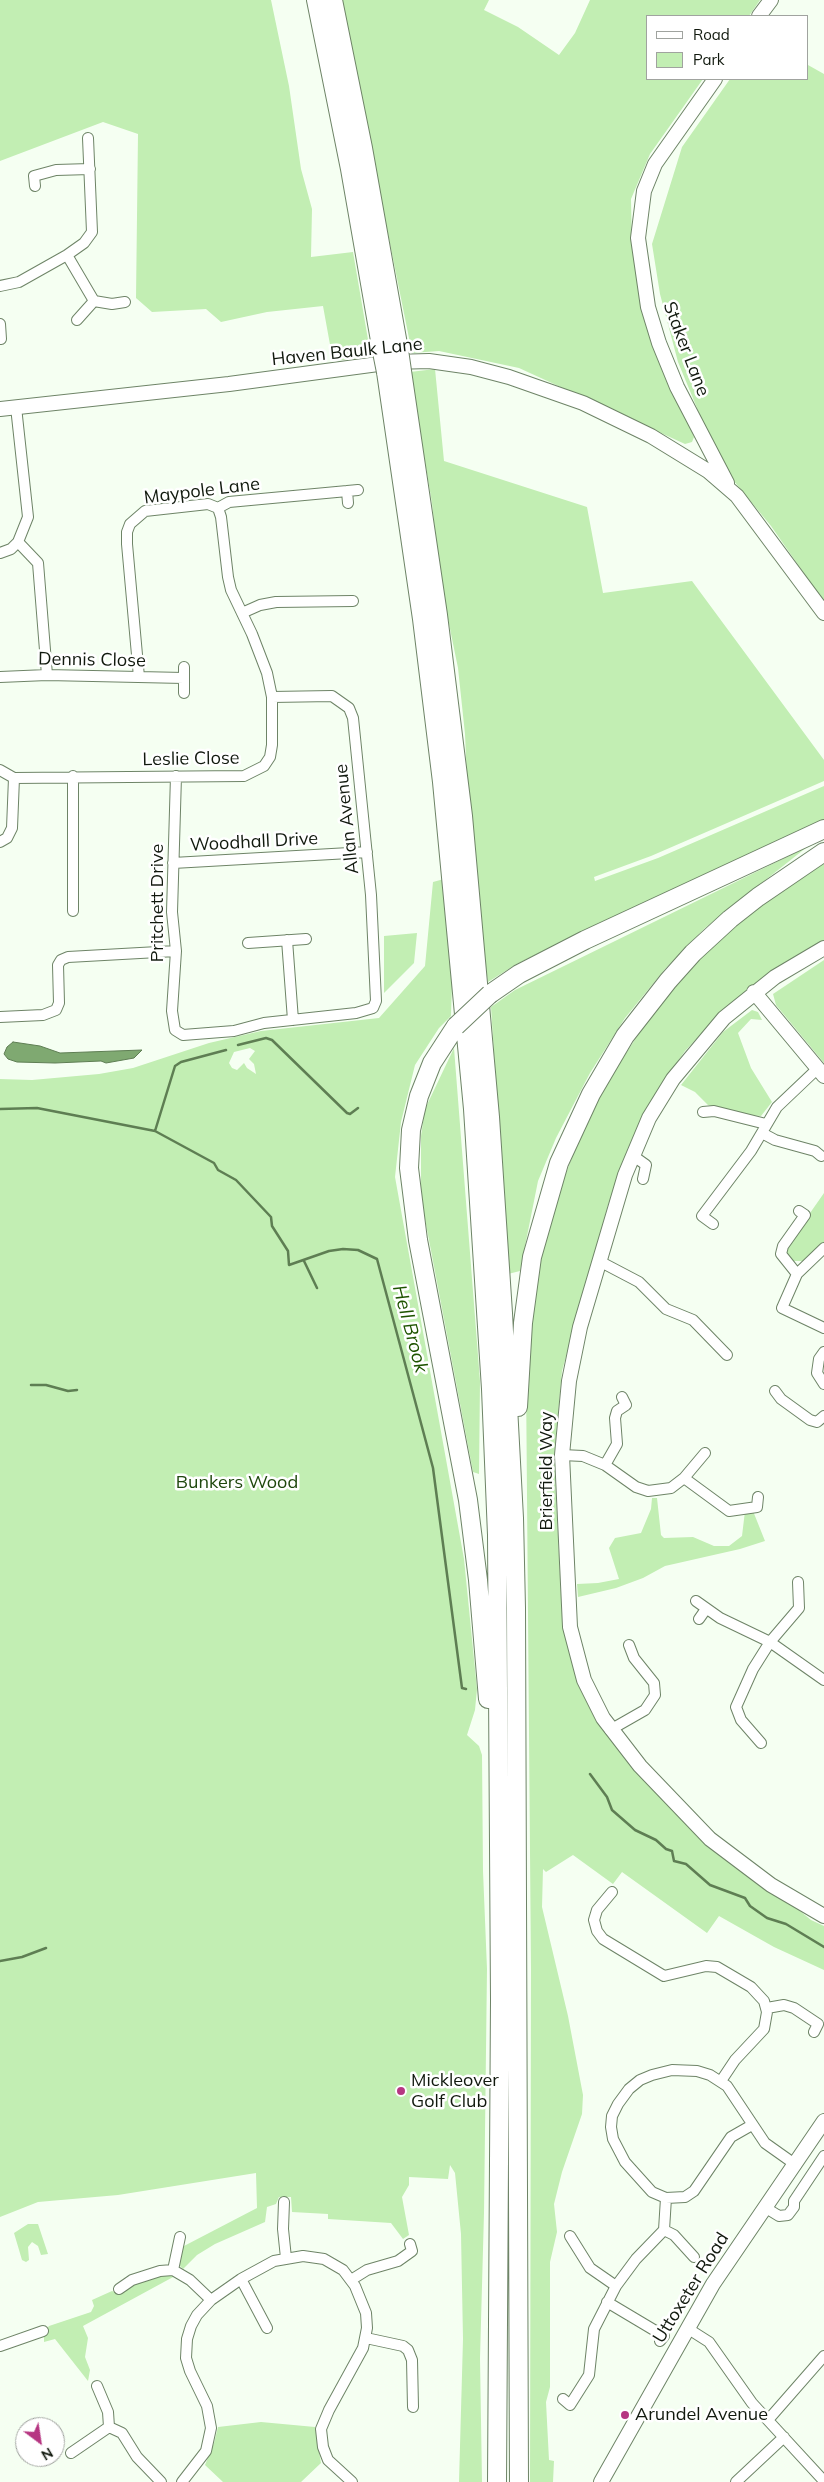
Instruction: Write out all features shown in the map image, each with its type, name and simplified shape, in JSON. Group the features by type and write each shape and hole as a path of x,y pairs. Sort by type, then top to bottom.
{"highway":[{"path":"316,0 350,169 390,351 438,615 463,816 490,1117 514,1518 518,1863 518,2482"},
{"path":"333,0 363,148 390,351"},
{"path":"394,372 420,609 442,782 473,1109 491,1389 497,1536 500,2000 497,2482"},
{"path":"498,1774 488,1707 478,1580 468,1500 418,1240 410,1184 410,1145 414,1110 432,1063 456,1026 490,994 519,974 585,940 824,829"},
{"path":"514,1518 518,1459 519,1374 531,1266 550,1192 574,1128 615,1052 668,981 730,919 795,870 824,852"}],"street":[{"path":"760,15 770,0"},
{"name":"Staker Lane","path":"713,80 655,164 644,191 638,238 648,307 659,344 677,387 730,489"},
{"path":"0,286 19,282 67,255 84,243 92,232 88,138"},
{"path":"35,186 34,176 56,170 90,169"},
{"path":"67,255 94,301"},
{"path":"94,301 112,304 125,302"},
{"path":"77,320 94,301"},
{"path":"0,324 1,339"},
{"name":"Haven Baulk Lane","path":"0,409 229,384 393,362 429,361 489,371 556,393 608,415 683,454 708,470 730,489"},
{"path":"0,553 11,549 18,542 25,530 28,517 16,407"},
{"path":"683,454 705,441"},
{"path":"730,489 824,613"},
{"name":"Maypole Lane","path":"139,677 127,532 130,524 145,511 208,504 218,508 229,502 352,490 348,503"},
{"name":"Leslie Close","path":"14,778 244,776 264,766 270,757 272,745 272,697 267,673 228,577 221,517 218,508"},
{"path":"18,542 38,563 47,675"},
{"path":"242,613 260,604 276,602 341,596 353,601"},
{"path":"184,667 184,693"},
{"name":"Dennis Close","path":"0,677 47,675 184,678"},
{"name":"Allan Avenue","path":"272,697 332,696 349,708 353,718 367,852 376,1001 373,1008 367,1012 293,1020"},
{"path":"0,770 14,778 12,828 7,838 0,842"},
{"path":"73,776 78,897 73,911"},
{"name":"Pritchett Drive","path":"176,776 172,912 176,951 172,1011 175,1030 183,1035 195,1034 234,1030 264,1023 293,1020"},
{"name":"Woodhall Drive","path":"173,863 367,852"},
{"path":"248,944 306,939"},
{"path":"287,940 293,1020"},
{"name":"Brierfield Way","path":"824,948 798,962 754,992 708,1035 673,1079 649,1118 632,1155 598,1261 570,1376 562,1455 568,1597 572,1637 584,1680 610,1730 661,1789 710,1839 772,1885 824,1916"},
{"path":"0,1017 43,1015 56,1010 58,1003 58,965 61,960 68,957 176,951"},
{"path":"713,1224 702,1216 764,1128 787,1096 821,1073 754,992"},
{"path":"703,1112 714,1111 764,1128 781,1142 815,1150 821,1156"},
{"path":"632,1155 646,1165 643,1178"},
{"path":"797,1274 781,1254 783,1246 805,1216 799,1211"},
{"path":"824,1248 797,1274 782,1308 824,1328"},
{"path":"598,1261 639,1282 666,1309 694,1320 703,1333 727,1355"},
{"path":"824,1352 819,1360 817,1373 824,1384"},
{"path":"775,1391 781,1399 810,1420 816,1422 824,1416"},
{"path":"605,1465 616,1444 615,1418 617,1411 626,1405 622,1397"},
{"path":"562,1455 583,1456 605,1465 636,1487 648,1491 671,1488 684,1478 705,1453"},
{"path":"684,1478 729,1511 757,1507 758,1497"},
{"path":"762,1743 742,1720 736,1707 753,1669 770,1642 800,1608 798,1582"},
{"path":"696,1601 731,1624 742,1627 770,1642 824,1680"},
{"path":"699,1619 706,1609"},
{"path":"610,1730 645,1710 655,1695 654,1683 634,1658 628,1645"},
{"path":"612,1892 595,1914 595,1926 603,1939 664,1976 706,1966 724,1969 756,1991 767,2008 764,2029 735,2060 721,2082"},
{"path":"767,2008 784,2005 794,2008 818,2024 814,2032"},
{"path":"752,2125 731,2137 694,2191 685,2197 666,2198 652,2192 619,2152 611,2133 612,2116 634,2085 652,2074 661,2072 679,2070 698,2071 721,2082 735,2095 752,2125 765,2142 796,2165"},
{"name":"Uttoxeter Road","path":"602,2482 713,2284 824,2122"},
{"path":"766,2208 779,2216 788,2215 794,2207 794,2201 824,2156"},
{"path":"563,2399 570,2405 589,2375 594,2329 616,2286 636,2259 664,2230 666,2198"},
{"path":"284,2202 278,2214 286,2258"},
{"path":"664,2230 674,2236 694,2257"},
{"path":"570,2236 590,2268 616,2286"},
{"path":"173,2270 180,2237"},
{"path":"351,2280 367,2270 398,2261 412,2251 410,2244"},
{"path":"182,2482 200,2460 210,2437 210,2417 190,2372 186,2346 194,2320 211,2300 241,2279 274,2261 310,2256 324,2259 342,2270 351,2280 366,2313 366,2338 359,2357 329,2410 321,2429 323,2447 328,2460 352,2482"},
{"path":"120,2290 132,2280 160,2270 173,2270 190,2280 211,2300"},
{"path":"241,2279 267,2328"},
{"path":"607,2302 664,2336 660,2341"},
{"path":"687,2328 709,2342 752,2403 824,2482"},
{"path":"0,2346 43,2331"},
{"path":"366,2338 403,2346 408,2350 412,2360 408,2395 413,2408"},
{"path":"768,2420 824,2356"},
{"path":"97,2386 108,2412 109,2427"},
{"path":"71,2453 109,2427"},
{"path":"109,2427 122,2434 137,2457 161,2482"},
{"path":"736,2482 784,2437"}],"green space":[{"path":"0,0 271,0 289,86 301,169 312,209 311,257 353,252 371,357 333,361 323,306 267,312 221,322 206,309 152,312 136,298 138,134 103,122 0,161"},
{"path":"341,0 489,0 484,10 518,27 559,55 575,33 590,0 760,0 750,15 646,15 646,80 702,80 650,154 631,199 632,248 651,339 694,437 692,442 685,444 519,368 439,351 412,353"},
{"path":"809,66 824,74 824,602 771,526 733,480 709,437 678,362 660,294 652,244 682,147 729,80 809,80"},
{"path":"435,369 444,461 587,507 603,593 692,581 824,760 824,781 651,856 594,877 595,881 658,858 824,786 824,820 736,863 577,934 515,965 488,982 470,850 465,734 458,668 440,580 432,503 410,372"},
{"path":"807,847 705,928 665,969 625,1018 590,1073 556,1138 538,1181 520,1271 508,1274 491,1007 515,990"},
{"path":"824,861 824,941 748,990 713,1021 685,1051 657,1091 628,1148 608,1205 562,1371 554,1458 562,1614 566,1632 609,1736 777,1892 811,1920 824,1926 824,1970 774,1947 719,1916 707,1933 622,1872 613,1884 573,1855 546,1872 543,1869 542,1907 568,2016 583,2095 582,2114 562,2172 554,2204 557,2232 550,2262 550,2387 546,2402 549,2460 554,2461 553,2482 530,2482 531,1970 526,1377 529,1328 539,1267 556,1199 585,1124 604,1087 651,1015 702,955 747,915"},
{"name":"Bunkers Wood","path":"444,879 452,985 451,1016 439,1028 415,1065 401,1122 395,1177 464,1559 477,1689 475,1710 467,1735 479,1746 482,1755 483,1871 487,1969 480,2358 482,2482 459,2482 463,2339 461,2234 455,2173 450,2165 448,2179 409,2177 409,2185 402,2197 409,2235 403,2239 391,2223 328,2219 328,2214 292,2212 291,2197 279,2197 276,2204 267,2207 265,2222 215,2244 197,2255 183,2269 179,2265 179,2255 184,2246 257,2208 256,2173 118,2195 38,2202 0,2217 0,1079 32,1080 99,1074 133,1068 209,1043 261,1031 379,1018 425,966 433,882","holes":["250,1048 255,1051 249,1059 254,1064 256,1074 247,1068 244,1063 237,1070 232,1068 229,1063 234,1052"]},
{"path":"417,933 414,963 384,993 384,936"},
{"path":"824,960 824,1063 776,1005 773,994"},
{"path":"752,1010 758,1012 762,1020 751,1019 738,1033 751,1068 772,1102 761,1116 741,1115 708,1105 695,1092 681,1085 723,1032"},
{"path":"454,1048 480,1381 479,1474 473,1472 421,1198 421,1136 425,1109"},
{"path":"824,1193 824,1243 804,1261 792,1261 786,1253 787,1246"},
{"path":"652,1498 657,1498 661,1535 664,1538 693,1537 714,1546 729,1546 742,1536 745,1511 753,1511 765,1541 740,1549 665,1566 643,1578 616,1588 578,1597 577,1584 619,1579 609,1548 615,1538 641,1533 651,1509"},
{"path":"28,2224 38,2224 48,2254 41,2255 38,2246 32,2242 28,2247 29,2260 26,2262 22,2260 14,2233"},
{"path":"165,2273 175,2276 83,2326 88,2338 85,2357 90,2370 88,2381 55,2339 44,2342 44,2332 49,2326 91,2312 94,2306 92,2300 112,2291 119,2294 136,2283"},
{"path":"261,2422 315,2427 321,2463 301,2482 223,2482 205,2465 218,2427"}],"shaded area":[{"path":"13,1042 40,1046 60,1053 142,1050 134,1058 106,1063 101,1061 17,1062 8,1059 4,1054 7,1047"}],"waterway":[{"path":"238,1045 266,1038 272,1040 347,1113 350,1114 358,1108"},
{"name":"Hell Brook","path":"226,1050 181,1062 175,1066 155,1131 214,1163 218,1170 236,1180 271,1217 272,1226 288,1251 289,1265 329,1251 343,1249 358,1250 377,1259 433,1468 462,1688 466,1689"},
{"name":"Hell Brook","path":"0,1109 37,1108 155,1131"},
{"path":"304,1261 317,1288"},
{"path":"31,1385 46,1385 68,1391 77,1390"},
{"path":"590,1774 607,1797 612,1810 635,1830 656,1840 666,1849 672,1851 674,1861 686,1864 710,1885 745,1898 750,1906 767,1918 786,1924 824,1947"},
{"path":"0,1961 22,1957 46,1948"}],"place":[{"name":"Mickleover Golf Club","path":"401,2091"},
{"name":"Arundel Avenue","path":"625,2415"}]}
